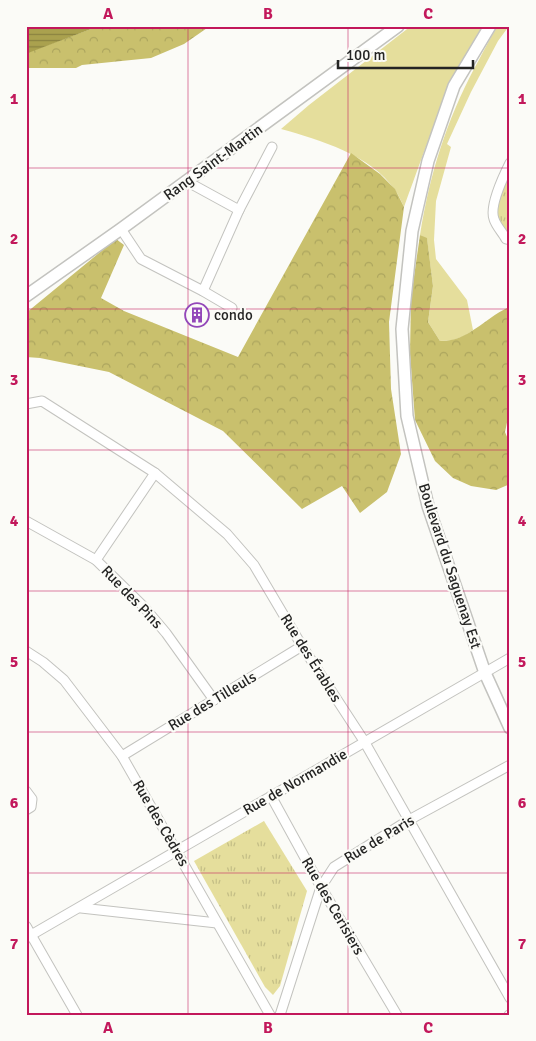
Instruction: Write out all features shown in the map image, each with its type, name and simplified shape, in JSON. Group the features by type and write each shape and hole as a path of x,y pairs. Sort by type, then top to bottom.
{"main road":[{"name":"Rang Saint-Martin","path":"26,296 122,229 398,26"},
{"name":"Boulevard du Saguenay Est","path":"490,26 454,86 428,161 412,231 402,329 407,416 428,506 485,673 510,728"}],"street":[{"path":"203,291 239,210 272,147"},
{"path":"508,240 493,219 494,208 503,176 510,163"},
{"path":"186,181 239,210"},
{"path":"122,229 141,259 232,308"},
{"name":"Rue des Érables","path":"26,404 42,401 154,473 227,534 254,565 302,646 364,741 510,998"},
{"path":"96,560 154,473"},
{"name":"Rue des Pins","path":"26,521 96,560 144,607 166,633 214,700"},
{"name":"Rue des Tilleuls","path":"122,756 302,646"},
{"name":"Rue des Cèdres","path":"26,651 43,662 64,680 122,756 270,1015"},
{"name":"Rue de Normandie","path":"29,937 510,658"},
{"name":"Rue de Paris","path":"280,1015 322,887 334,866 410,820 510,765"},
{"path":"26,791 32,799 31,807 26,810"},
{"name":"Rue des Cerisiers","path":"271,796 397,1015"},
{"path":"81,908 217,923"},
{"path":"26,926 29,937 76,1015"}],"green space":[{"path":"99,26 210,26 184,44 151,58 82,65 76,68 26,68 26,53"},
{"path":"411,26 483,26 470,47 448,92 404,207 396,192 385,178 359,158 312,138 281,129"},
{"path":"498,26 509,26 498,41 471,92 447,144 451,147 436,201 434,240 436,259 467,300 473,330 458,338 440,341 428,322 433,286 427,239 420,235 424,212 434,169 447,128 465,87"},
{"path":"351,153 380,174 395,189 404,207 389,322 391,389 401,454 387,492 360,513 342,486 302,509 223,431 109,372 40,358 26,357 26,313 116,239 124,245 101,298 124,311 238,357"},
{"path":"503,176 510,179 510,240 506,239 493,208"},
{"path":"420,235 427,238 433,286 428,322 440,341 459,338 507,308 510,308 510,408 505,432 510,444 510,484 496,490 471,486 453,478 435,461 415,420 410,354 411,297"},
{"path":"264,821 307,891 280,986 273,995 265,987 194,861"}],"shaded area":[{"path":"26,26 99,26 26,53"}],"place":[{"name":"condo","path":"197,315"}]}
